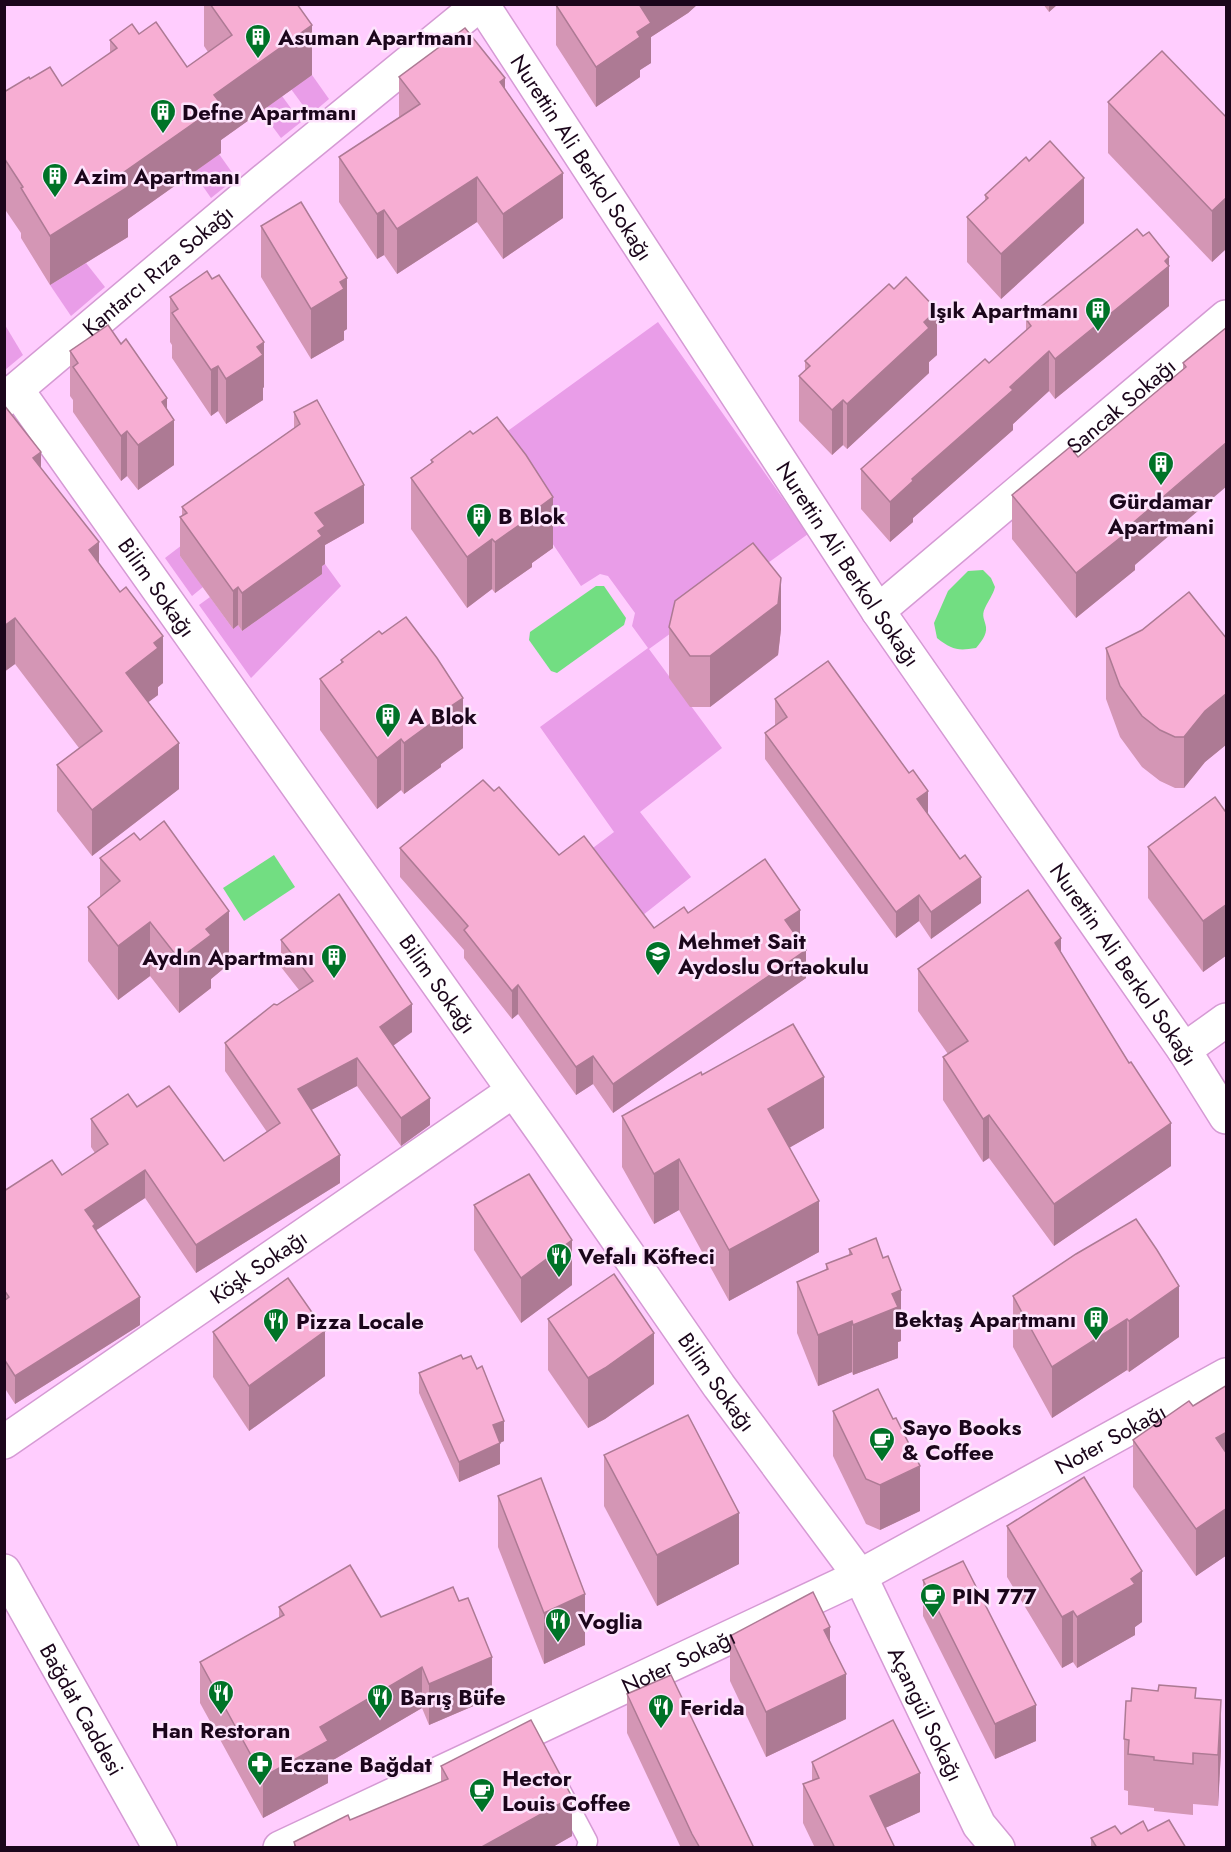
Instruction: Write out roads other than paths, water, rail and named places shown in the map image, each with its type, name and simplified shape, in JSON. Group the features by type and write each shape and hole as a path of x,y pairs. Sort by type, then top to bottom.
{"street":[{"name":"Kantarcı Rıza Sokağı","path":"10,395 254,190 481,4"},
{"name":"Nurettin Ali Berkol Sokağı","path":"481,4 878,611 1184,1050 1227,1117"},
{"name":"Sancak Sokağı","path":"878,611 1227,317"},
{"name":"Bilim Sokağı","path":"10,395 549,1138 719,1386 860,1576"},
{"path":"1184,1050 1227,1020"},
{"name":"Köşk Sokağı","path":"4,1442 513,1091"},
{"name":"Noter Sokağı","path":"280,1848 534,1741 860,1576 1227,1375"},
{"name":"Bağdat Caddesi","path":"4,1571 160,1848"},
{"name":"Açangül Sokağı","path":"860,1576 979,1825 998,1848"}],"lane":[{"path":"551,1771 588,1840 586,1848"}],"place":[{"name":"Asuman Apartmanı","path":"258,60"},
{"name":"Defne Apartmanı","path":"163,135"},
{"name":"Azim Apartmanı","path":"55,199"},
{"name":"Işık Apartmanı","path":"1098,333"},
{"name":"Gürdamar Apartmani","path":"1161,487"},
{"name":"B Blok","path":"479,539"},
{"name":"A Blok","path":"388,739"},
{"name":"Mehmet Sait Aydoslu Ortaokulu","path":"658,977"},
{"name":"Aydın Apartmanı","path":"334,980"},
{"name":"Vefalı Köfteci","path":"559,1279"},
{"name":"Bektaş Apartmanı","path":"1096,1342"},
{"name":"Pizza Locale","path":"276,1344"},
{"name":"Sayo Books & Coffee","path":"882,1463"},
{"name":"PIN 777","path":"933,1619"},
{"name":"Voglia","path":"558,1644"},
{"name":"Han Restoran","path":"221,1716"},
{"name":"Barış Büfe","path":"380,1720"},
{"name":"Ferida","path":"661,1730"},
{"name":"Eczane Bağdat","path":"260,1787"},
{"name":"Hector Louis Coffee","path":"482,1814"}]}
